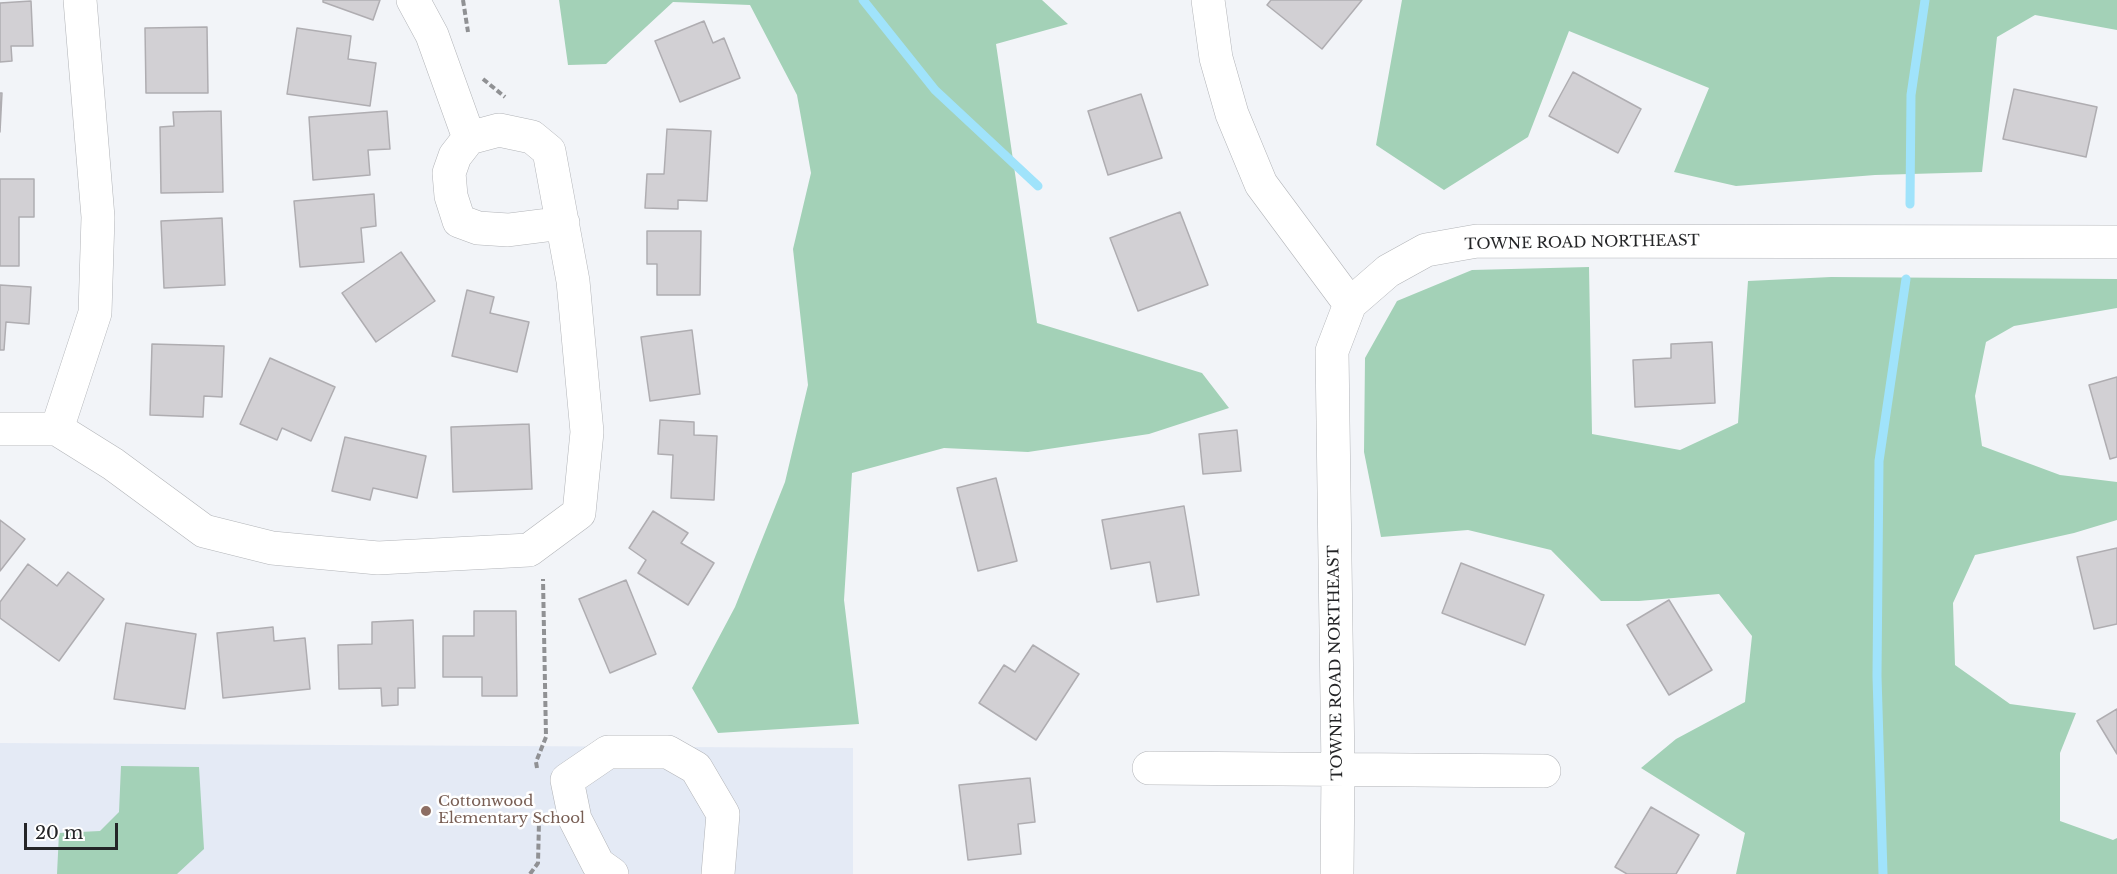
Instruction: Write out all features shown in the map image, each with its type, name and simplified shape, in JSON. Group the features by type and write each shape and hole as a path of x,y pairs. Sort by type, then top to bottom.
{"street":[{"path":"57,429 95,313 98,217 80,0"},
{"path":"412,0 432,35 469,138"},
{"path":"1208,0 1216,58 1232,114 1261,184 1350,304"},
{"path":"0,429 57,429 113,464 204,531 272,548 378,558 530,550 579,513 587,432 573,281 563,224 549,152 532,137 499,130 469,138 455,156 449,173 451,196 459,221 478,228 508,230 563,224"},
{"name":"TOWNE ROAD NORTHEAST","path":"1337,874 1338,769 1332,351 1350,304 1388,271 1426,250 1477,242 2117,242"},
{"path":"612,874 598,864 575,819 567,780 609,752 668,752 696,768 723,814 718,874"},
{"path":"1149,768 1544,771"}],"path":[{"path":"463,0 468,34"},
{"path":"480,72 484,80 507,98 532,137"},
{"path":"537,774 536,762 546,737 543,565 539,543"},
{"path":"530,874 538,863 539,822 579,827"}],"shaded area":[{"name":"Cottonwood Elementary School","path":"0,743 853,748 853,874 0,874"}],"green space":[{"path":"559,0 1042,0 1068,24 996,44 1037,323 1202,373 1229,408 1149,434 1028,452 944,448 852,473 844,600 859,724 718,733 692,688 735,607 785,482 808,385 793,249 811,173 797,95 750,5 673,2 606,64 568,65"},
{"path":"1402,0 2117,0 2117,30 2035,15 1997,37 1982,172 1875,175 1736,186 1674,172 1709,88 1569,31 1528,137 1444,190 1376,145"},
{"path":"1589,267 1592,434 1680,450 1738,423 1748,281 1831,277 2117,279 2117,308 2014,326 1986,342 1975,396 1982,446 2060,475 2117,482 2117,520 2074,533 1975,555 1953,603 1955,665 2010,704 2076,713 2060,753 2060,821 2113,840 2117,838 2117,874 1736,874 1745,833 1641,768 1676,739 1745,702 1752,636 1719,594 1639,601 1601,601 1551,550 1468,530 1381,537 1364,452 1365,358 1397,301 1472,270"},
{"path":"121,766 199,767 204,849 177,874 57,874 59,833 100,831 119,812"}],"building":[{"path":"323,0 380,0 373,20 323,2"},
{"path":"1271,0 1362,0 1322,49 1267,5"},
{"path":"31,1 33,46 11,46 12,61 0,62 0,3"},
{"path":"704,21 713,43 724,38 740,78 680,102 655,41"},
{"path":"207,27 208,93 146,93 145,28"},
{"path":"297,28 351,36 348,59 376,63 370,106 287,94"},
{"path":"1573,72 1641,109 1618,153 1549,116"},
{"path":"2014,89 2097,107 2086,157 2003,139"},
{"path":"0,93 2,93 0,132"},
{"path":"1141,94 1162,158 1108,175 1088,111"},
{"path":"221,111 223,192 161,193 160,127 174,126 173,112"},
{"path":"387,111 390,149 368,150 370,175 313,180 309,117"},
{"path":"667,129 711,131 707,201 678,200 678,209 645,208 647,174 664,174"},
{"path":"0,179 34,179 34,217 19,217 19,266 0,266"},
{"path":"374,194 376,226 361,228 364,262 300,267 294,201"},
{"path":"1180,212 1208,285 1138,311 1110,238"},
{"path":"222,218 225,285 164,288 161,221"},
{"path":"647,231 701,231 700,295 657,295 657,264 647,264"},
{"path":"401,252 435,301 376,342 342,293"},
{"path":"0,285 31,287 29,324 6,322 4,350 0,350"},
{"path":"467,290 494,297 490,313 529,322 517,372 452,356"},
{"path":"692,330 700,394 650,401 641,337"},
{"path":"1712,342 1715,403 1635,407 1633,360 1671,358 1671,344"},
{"path":"152,344 224,346 222,397 204,396 203,417 150,415"},
{"path":"270,358 335,387 311,441 282,428 277,440 240,424"},
{"path":"2117,377 2117,457 2110,459 2089,385"},
{"path":"660,420 694,422 694,435 717,436 714,500 671,498 673,455 658,454"},
{"path":"529,424 532,489 453,492 451,427"},
{"path":"1237,430 1241,471 1203,474 1199,434"},
{"path":"345,437 426,456 417,498 373,488 370,500 332,491"},
{"path":"996,478 1017,561 978,571 957,488"},
{"path":"1184,506 1199,595 1157,602 1150,562 1111,569 1102,520"},
{"path":"653,511 688,533 681,543 714,563 688,605 638,573 646,560 629,548"},
{"path":"0,520 25,539 0,571"},
{"path":"2117,548 2117,624 2094,629 2077,557"},
{"path":"1461,563 1544,595 1525,645 1442,613"},
{"path":"28,564 57,586 68,572 104,599 59,661 0,618 0,602"},
{"path":"626,580 656,654 610,673 579,599"},
{"path":"1669,600 1712,670 1669,695 1627,625"},
{"path":"474,611 516,611 517,696 482,696 482,677 443,677 443,636 474,636"},
{"path":"413,620 415,688 398,688 398,705 382,706 381,688 339,689 338,645 372,644 372,622"},
{"path":"126,623 196,634 185,709 114,699"},
{"path":"273,627 274,641 305,638 310,689 223,698 217,633"},
{"path":"1033,645 1079,674 1036,740 979,703 1004,665 1015,672"},
{"path":"2117,709 2117,754 2097,721"},
{"path":"1030,778 1035,822 1018,824 1021,854 968,860 959,785"},
{"path":"1651,807 1699,835 1676,874 1627,874 1615,867"}],"waterway":[{"path":"863,0 935,90 1038,186"},
{"path":"1910,204 1911,95 1925,0"},
{"path":"1883,874 1877,676 1879,461 1906,279"}],"place":[{"name":"Cottonwood Elementary School","path":"426,811"}]}
